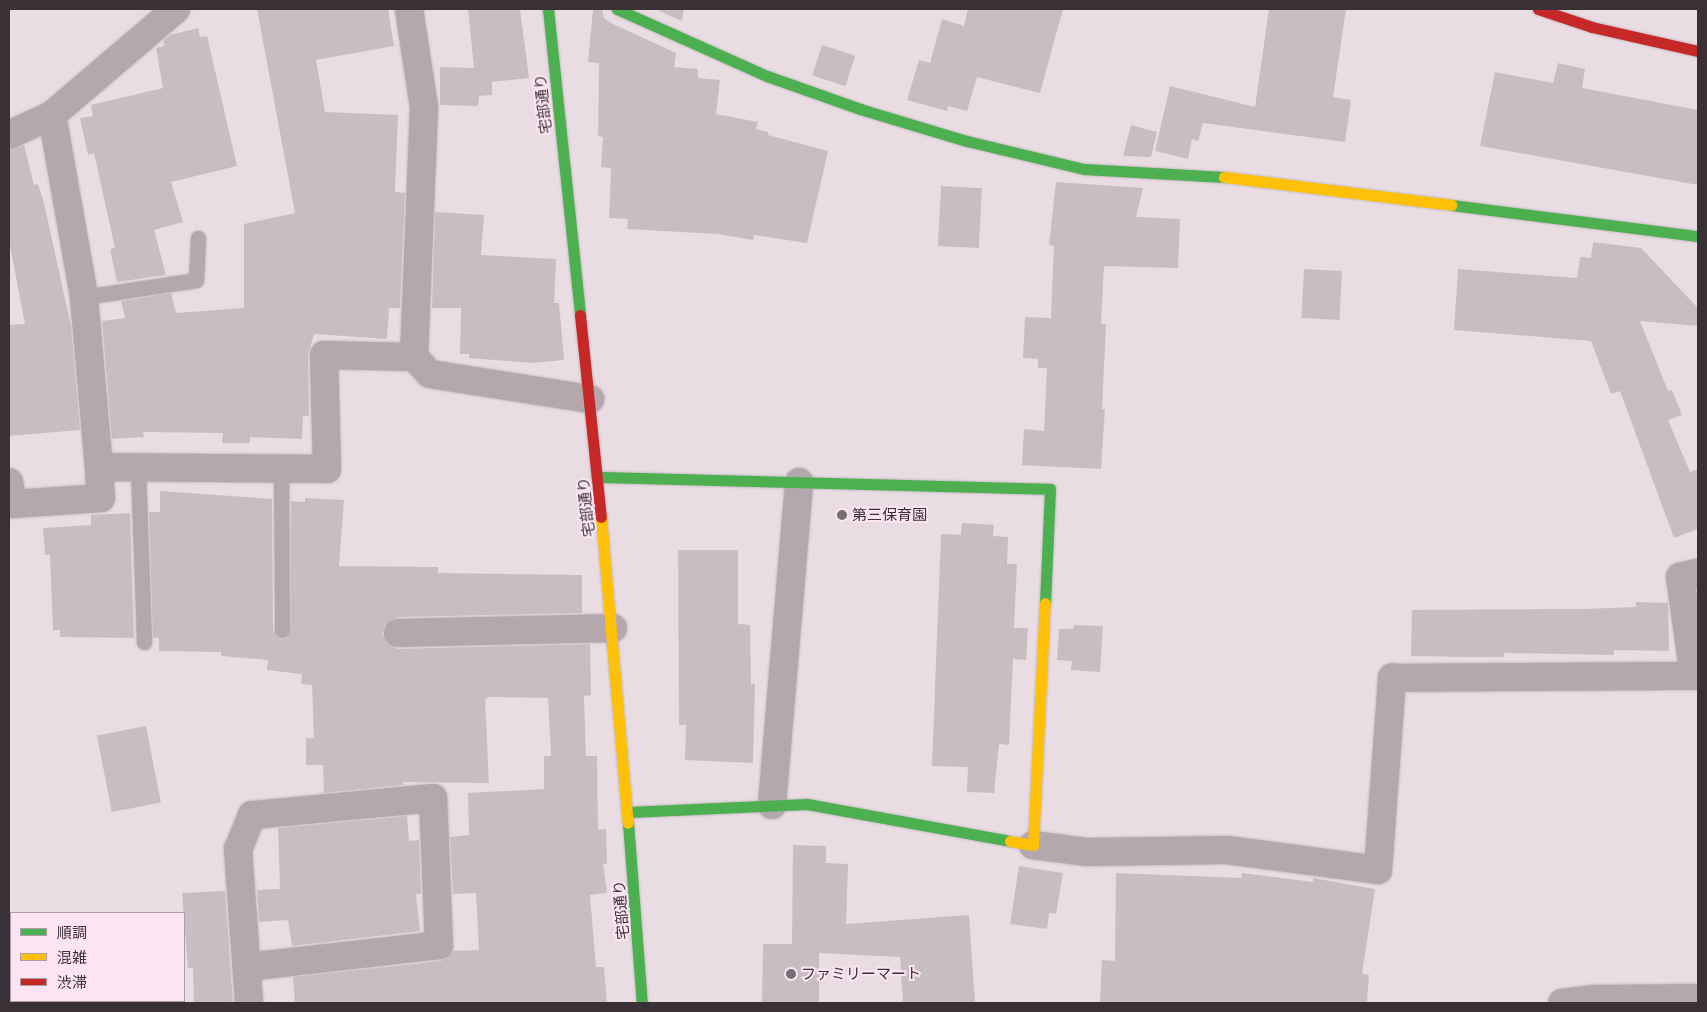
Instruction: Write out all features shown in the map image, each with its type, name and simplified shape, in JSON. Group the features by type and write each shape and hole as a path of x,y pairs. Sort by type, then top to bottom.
{"street":[{"path":"9,135 52,115 176,9"},
{"path":"409,9 424,107 414,357"},
{"name":"宅部通り","path":"548,9 613,628 629,812 642,1003"},
{"path":"616,9 767,76 860,109 967,141 1084,169 1222,177 1698,236"},
{"path":"1538,9 1592,27 1698,51"},
{"path":"9,482 13,504 100,498 84,297 52,115"},
{"path":"99,468 327,469 324,355 414,357 430,374 590,399"},
{"path":"598,477 1050,489 1033,845"},
{"path":"772,805 799,482"},
{"path":"629,812 807,804 1033,845 1086,852 1227,850 1378,870 1392,678 1694,676 1680,577 1698,573"},
{"path":"398,633 613,628"},
{"path":"247,967 439,946 433,798 252,815 238,849 249,1003"},
{"path":"1562,1003 1698,998"}],"lane":[{"path":"84,297 196,280 198,238"},
{"path":"138,468 144,642"},
{"path":"281,469 282,630"}],"building":[{"path":"257,9 388,9 394,46 316,60 325,112 398,115 395,192 405,193 400,308 389,308 387,339 314,334 308,355 309,416 303,416 302,439 250,437 250,443 222,443 223,433 143,432 144,437 112,439 102,321 125,318 121,301 171,293 176,313 244,308 244,224 295,213"},
{"path":"468,9 520,9 529,78 492,82 492,95 479,96 478,106 440,105 440,67 474,68"},
{"path":"593,9 602,9 604,18 611,23 676,53 674,67 698,69 698,78 720,80 716,114 758,122 756,129 768,132 768,135 828,151 807,243 754,235 753,240 717,234 627,229 628,219 609,218 611,168 601,167 603,137 598,136 599,63 588,62"},
{"path":"655,9 684,9 682,21"},
{"path":"968,9 1063,9 1040,93 977,77 967,111 948,106 947,111 907,100 919,60 930,63 942,19 964,26"},
{"path":"1269,9 1346,9 1333,97 1351,100 1345,142 1203,123 1198,141 1192,139 1188,159 1155,151 1170,86 1255,107"},
{"path":"198,28 200,37 207,36 237,166 171,182 183,222 154,230 166,275 117,282 110,249 115,248 94,153 88,155 80,118 93,116 91,105 163,88 156,48 164,46 163,41 170,35"},
{"path":"822,45 855,56 845,86 812,75"},
{"path":"1558,63 1585,69 1582,88 1698,110 1698,185 1480,146 1495,72 1553,83"},
{"path":"1131,125 1157,132 1151,157 1123,156"},
{"path":"24,145 34,185 38,184 44,203 71,326 80,430 9,436 9,325 25,324 9,240 9,150"},
{"path":"1056,182 1143,188 1136,217 1180,219 1178,268 1104,266 1101,324 1106,324 1102,409 1105,409 1101,469 1022,465 1024,429 1044,431 1047,368 1038,368 1038,359 1023,358 1025,317 1051,318 1054,246 1049,245"},
{"path":"941,186 982,188 979,248 938,246"},
{"path":"435,212 484,215 481,255 556,259 554,303 559,303 564,360 532,363 469,358 469,354 460,354 461,308 432,308"},
{"path":"1593,242 1641,248 1698,308 1698,326 1640,321 1668,391 1672,390 1682,415 1668,420 1690,472 1698,469 1698,529 1674,538 1620,391 1611,394 1591,341 1454,330 1458,269 1577,278 1580,257 1591,258"},
{"path":"1304,269 1342,271 1339,320 1301,318"},
{"path":"160,491 272,499 273,630 282,639 287,638 291,630 291,501 305,502 305,498 344,500 339,566 438,567 438,573 582,575 582,613 398,617 385,625 382,634 390,646 398,649 590,644 591,695 584,696 586,756 597,756 598,830 606,829 607,864 603,864 607,893 590,895 596,967 604,967 607,1003 295,1003 293,977 441,961 453,951 479,950 476,893 453,894 450,837 469,835 468,793 544,789 544,756 551,756 548,698 488,697 485,700 489,783 403,782 403,785 324,793 323,765 306,765 306,738 314,738 312,685 301,684 302,674 267,670 268,660 221,656 221,652 159,651 159,638 153,638 149,512 160,512"},
{"path":"130,513 134,638 60,637 60,630 53,630 50,555 45,555 43,528 91,525 91,515"},
{"path":"962,523 994,525 993,536 1008,537 1007,564 1017,564 1014,628 1028,628 1026,660 1013,659 1009,745 999,744 994,793 967,792 968,767 932,766 941,534 961,535"},
{"path":"678,550 738,550 738,624 750,625 751,684 755,684 753,763 685,760 686,725 679,725"},
{"path":"1636,602 1668,603 1669,651 1614,650 1614,655 1504,653 1504,657 1411,656 1412,610 1584,609 1636,607"},
{"path":"1074,625 1103,626 1100,672 1071,670 1072,661 1057,660 1059,629 1073,629"},
{"path":"146,726 161,803 112,812 97,736"},
{"path":"407,816 409,841 419,840 421,894 416,894 420,931 292,946 288,920 259,922 257,890 280,889 278,828"},
{"path":"793,845 826,846 826,863 848,864 846,924 969,915 975,1003 903,1003 900,957 819,953 819,1003 762,1003 763,944 792,944"},
{"path":"1019,866 1063,873 1056,914 1049,913 1047,929 1010,924"},
{"path":"1116,873 1241,878 1242,873 1313,882 1313,878 1375,889 1362,974 1369,975 1367,1003 1100,1003 1102,960 1115,961"},
{"path":"225,891 233,1003 194,1003 193,968 188,968 182,893"}],"traffic: fast":[{"path":"548,9 580,315"},
{"path":"617,9 767,76 860,109 967,141 1084,169 1224,177"},
{"path":"1451,205 1698,236"},
{"path":"598,477 1050,489 1045,603"},
{"path":"629,812 807,804 1010,841"},
{"path":"628,823 642,1003"}],"traffic: slow":[{"path":"1224,177 1451,205"},
{"path":"601,517 628,823"},
{"path":"1010,841 1033,845 1045,603"}],"traffic: jam":[{"path":"1538,9 1592,27 1698,51"},
{"path":"580,315 601,517"}],"place":[{"name":"第三保育園","path":"842,515"},
{"name":"ファミリーマート","path":"791,974"}]}
